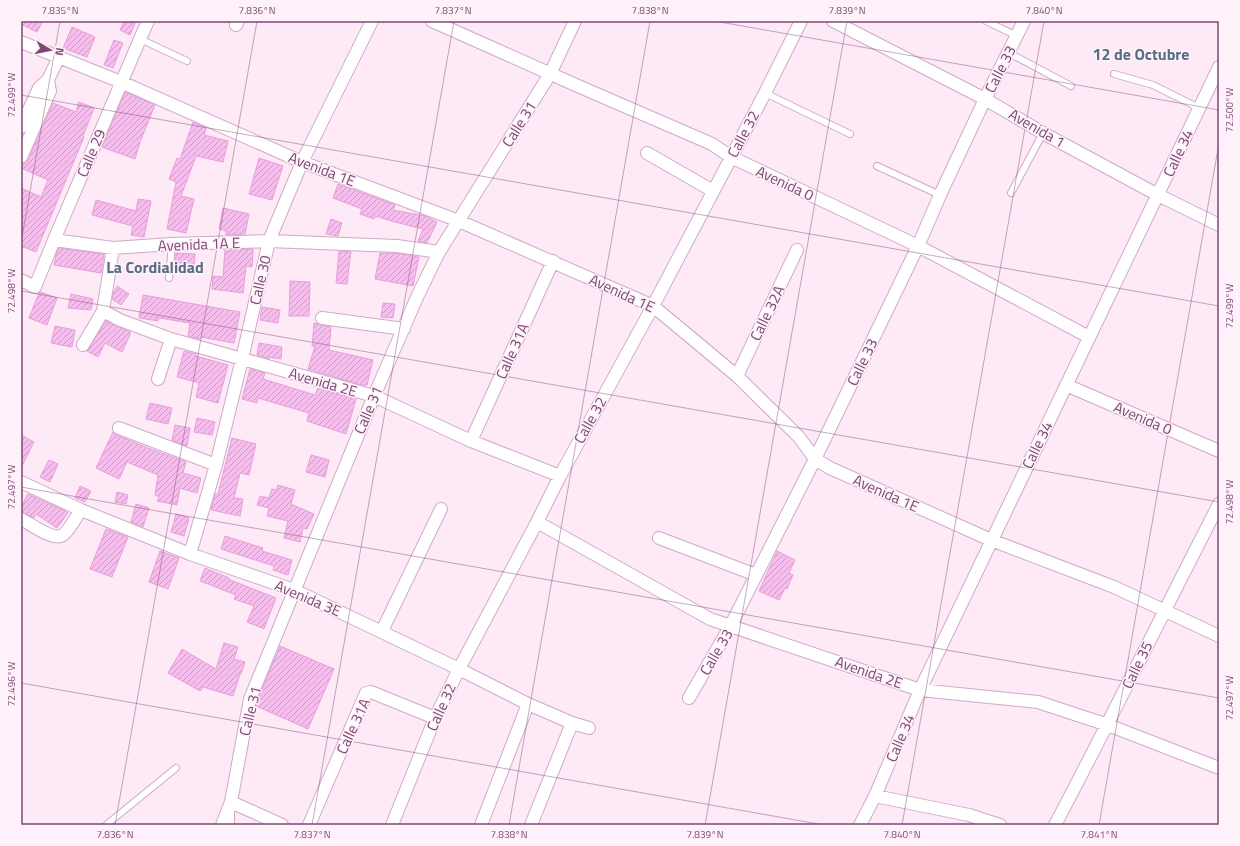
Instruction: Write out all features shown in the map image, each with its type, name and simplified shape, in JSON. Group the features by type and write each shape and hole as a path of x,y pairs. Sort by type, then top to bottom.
{"street":[{"name":"Calle 29","path":"21,280 35,287 148,21"},
{"name":"Calle 30","path":"190,554 216,465 242,359 268,241 302,162 372,21"},
{"name":"Avenida 0","path":"432,21 712,144 731,157 918,246 1089,337"},
{"name":"Calle 31","path":"222,825 231,802 250,699 374,396 418,295 439,252 550,74 575,21"},
{"name":"Calle 32","path":"392,825 435,718 459,668 560,476 653,306 765,93 801,21"},
{"name":"Avenida 1","path":"833,21 985,99 1043,133 1158,195 1219,225"},
{"name":"Calle 33","path":"689,698 731,625 815,459 918,246 985,99 1024,21"},
{"name":"Avenida 1E","path":"21,42 121,82 302,162 459,221 653,306 737,376 799,437 815,459 830,468 991,540 1114,586 1219,636"},
{"path":"21,127 39,88 48,80 59,58"},
{"name":"Calle 34","path":"860,825 875,796 920,690 991,540 1219,67"},
{"path":"21,157 50,90 48,80"},
{"path":"647,153 713,191"},
{"name":"Avenida 1A E","path":"54,240 113,248 172,244 268,241 397,246 439,252"},
{"path":"84,345 103,311 113,248"},
{"name":"Calle 32A","path":"737,376 797,250"},
{"name":"Calle 31A","path":"471,441 552,261"},
{"name":"Avenida 2E","path":"103,311 120,320 171,339 374,396 471,441 560,476"},
{"path":"322,318 404,329"},
{"path":"158,379 171,339"},
{"name":"Avenida 0","path":"1066,385 1219,451"},
{"path":"119,428 216,465"},
{"name":"Avenida 3E","path":"21,482 81,510 190,554 294,590 459,668 528,704 572,723 588,728"},
{"name":"Calle 35","path":"1055,825 1108,725 1164,610 1219,504"},
{"path":"382,631 441,509"},
{"path":"21,519 50,535 58,537 64,535 81,510"},
{"name":"Avenida 2E","path":"537,522 710,619 920,690 1038,702 1108,725 1219,768"},
{"path":"660,538 756,575"},
{"name":"Calle 31A","path":"309,825 366,693 371,692 435,718"},
{"path":"481,825 528,704"},
{"path":"531,825 572,723"},
{"path":"875,796 969,815 1000,825"},
{"path":"231,802 282,825"}],"lane":[{"path":"986,21 1017,36"},
{"path":"140,38 187,61"},
{"path":"1009,52 1071,86"},
{"path":"1114,74 1153,85 1199,108"},
{"path":"765,93 850,134"},
{"path":"1011,193 1043,133"},
{"path":"877,166 940,195"},
{"path":"169,278 172,244"},
{"path":"106,825 176,768"},
{"path":"231,802 232,825"}],"building":[{"path":"21,21 43,21 37,32 21,24"},
{"path":"124,21 136,21 130,35 120,30"},
{"path":"72,27 95,37 87,57 63,48"},
{"path":"114,40 123,43 113,68 104,65"},
{"path":"125,92 155,105 140,142 135,159 102,147"},
{"path":"79,102 94,108 83,136 84,137 36,252 21,246 21,188 41,197 48,180 21,168 21,166 28,160 53,103 76,112"},
{"path":"193,122 206,128 204,135 228,141 223,162 196,156 181,196 194,199 186,233 167,229 176,182 169,179 177,158 180,159"},
{"path":"259,158 283,166 272,200 249,194"},
{"path":"338,184 395,205 393,210 425,216 437,222 427,243 418,241 423,229 375,216 374,219 360,214 362,209 333,198"},
{"path":"138,199 151,201 144,237 131,235 133,226 92,215 96,200 136,211"},
{"path":"223,208 249,214 245,234 226,235 226,231 219,229"},
{"path":"331,219 342,223 338,236 326,234"},
{"path":"59,248 104,254 101,273 54,265"},
{"path":"253,249 252,267 246,266 243,293 212,289 213,276 223,277 225,250"},
{"path":"339,251 351,252 347,284 336,283"},
{"path":"176,253 195,254 194,272 175,271"},
{"path":"380,253 396,253 419,257 413,286 375,279"},
{"path":"290,281 310,282 309,316 289,316"},
{"path":"117,286 129,294 121,305 112,299"},
{"path":"40,292 57,298 47,325 29,318"},
{"path":"71,294 93,299 91,310 68,308"},
{"path":"143,295 240,312 234,343 188,336 190,323 159,318 158,321 139,318"},
{"path":"383,303 395,304 393,318 381,317"},
{"path":"262,307 280,310 278,323 260,320"},
{"path":"106,321 130,332 130,335 122,352 105,343 98,357 87,351"},
{"path":"314,323 331,327 329,350 373,360 367,385 361,385 308,369 315,346 312,346"},
{"path":"55,326 75,330 72,347 51,343"},
{"path":"259,343 282,347 281,359 269,357 269,359 257,355"},
{"path":"184,351 228,365 218,403 196,397 199,383 177,377"},
{"path":"250,369 265,373 263,379 315,395 318,388 356,399 346,434 307,421 309,413 258,398 257,403 242,399"},
{"path":"150,403 172,408 168,424 146,419"},
{"path":"197,418 215,422 212,435 194,432"},
{"path":"175,425 190,428 187,446 172,440"},
{"path":"113,432 116,435 186,462 183,473 201,478 197,493 180,488 177,505 157,501 159,497 155,495 158,475 127,462 119,479 96,468"},
{"path":"21,435 34,442 21,468"},
{"path":"232,438 256,444 249,475 240,473 234,498 243,499 240,516 211,510 215,494 218,494"},
{"path":"311,455 329,460 325,477 306,472"},
{"path":"49,460 58,464 50,482 40,477"},
{"path":"278,485 295,490 291,504 314,514 307,529 303,528 300,542 284,538 288,521 267,516 269,508 257,505 260,496 269,498 272,489 276,490"},
{"path":"80,486 91,491 85,502 75,498"},
{"path":"117,492 128,495 126,504 115,502"},
{"path":"28,494 68,513 57,528 36,514 34,518 21,512 21,507"},
{"path":"136,504 149,508 143,527 131,522"},
{"path":"176,514 189,518 184,536 171,532"},
{"path":"106,529 128,537 112,577 90,569"},
{"path":"225,536 263,548 262,551 292,560 288,575 273,570 274,566 221,549"},
{"path":"160,551 179,558 168,589 149,582"},
{"path":"777,551 795,560 789,573 793,575 787,589 785,588 779,600 759,591"},
{"path":"205,568 276,598 264,629 247,622 254,606 234,599 236,595 200,581"},
{"path":"224,643 238,647 234,659 245,662 233,696 203,687 200,691 168,673 182,649 216,669"},
{"path":"280,646 334,669 308,729 256,706"}],"district":[{"name":"12 de Octubre","path":"1141,54"},
{"name":"La Cordialidad","path":"155,267"}]}
